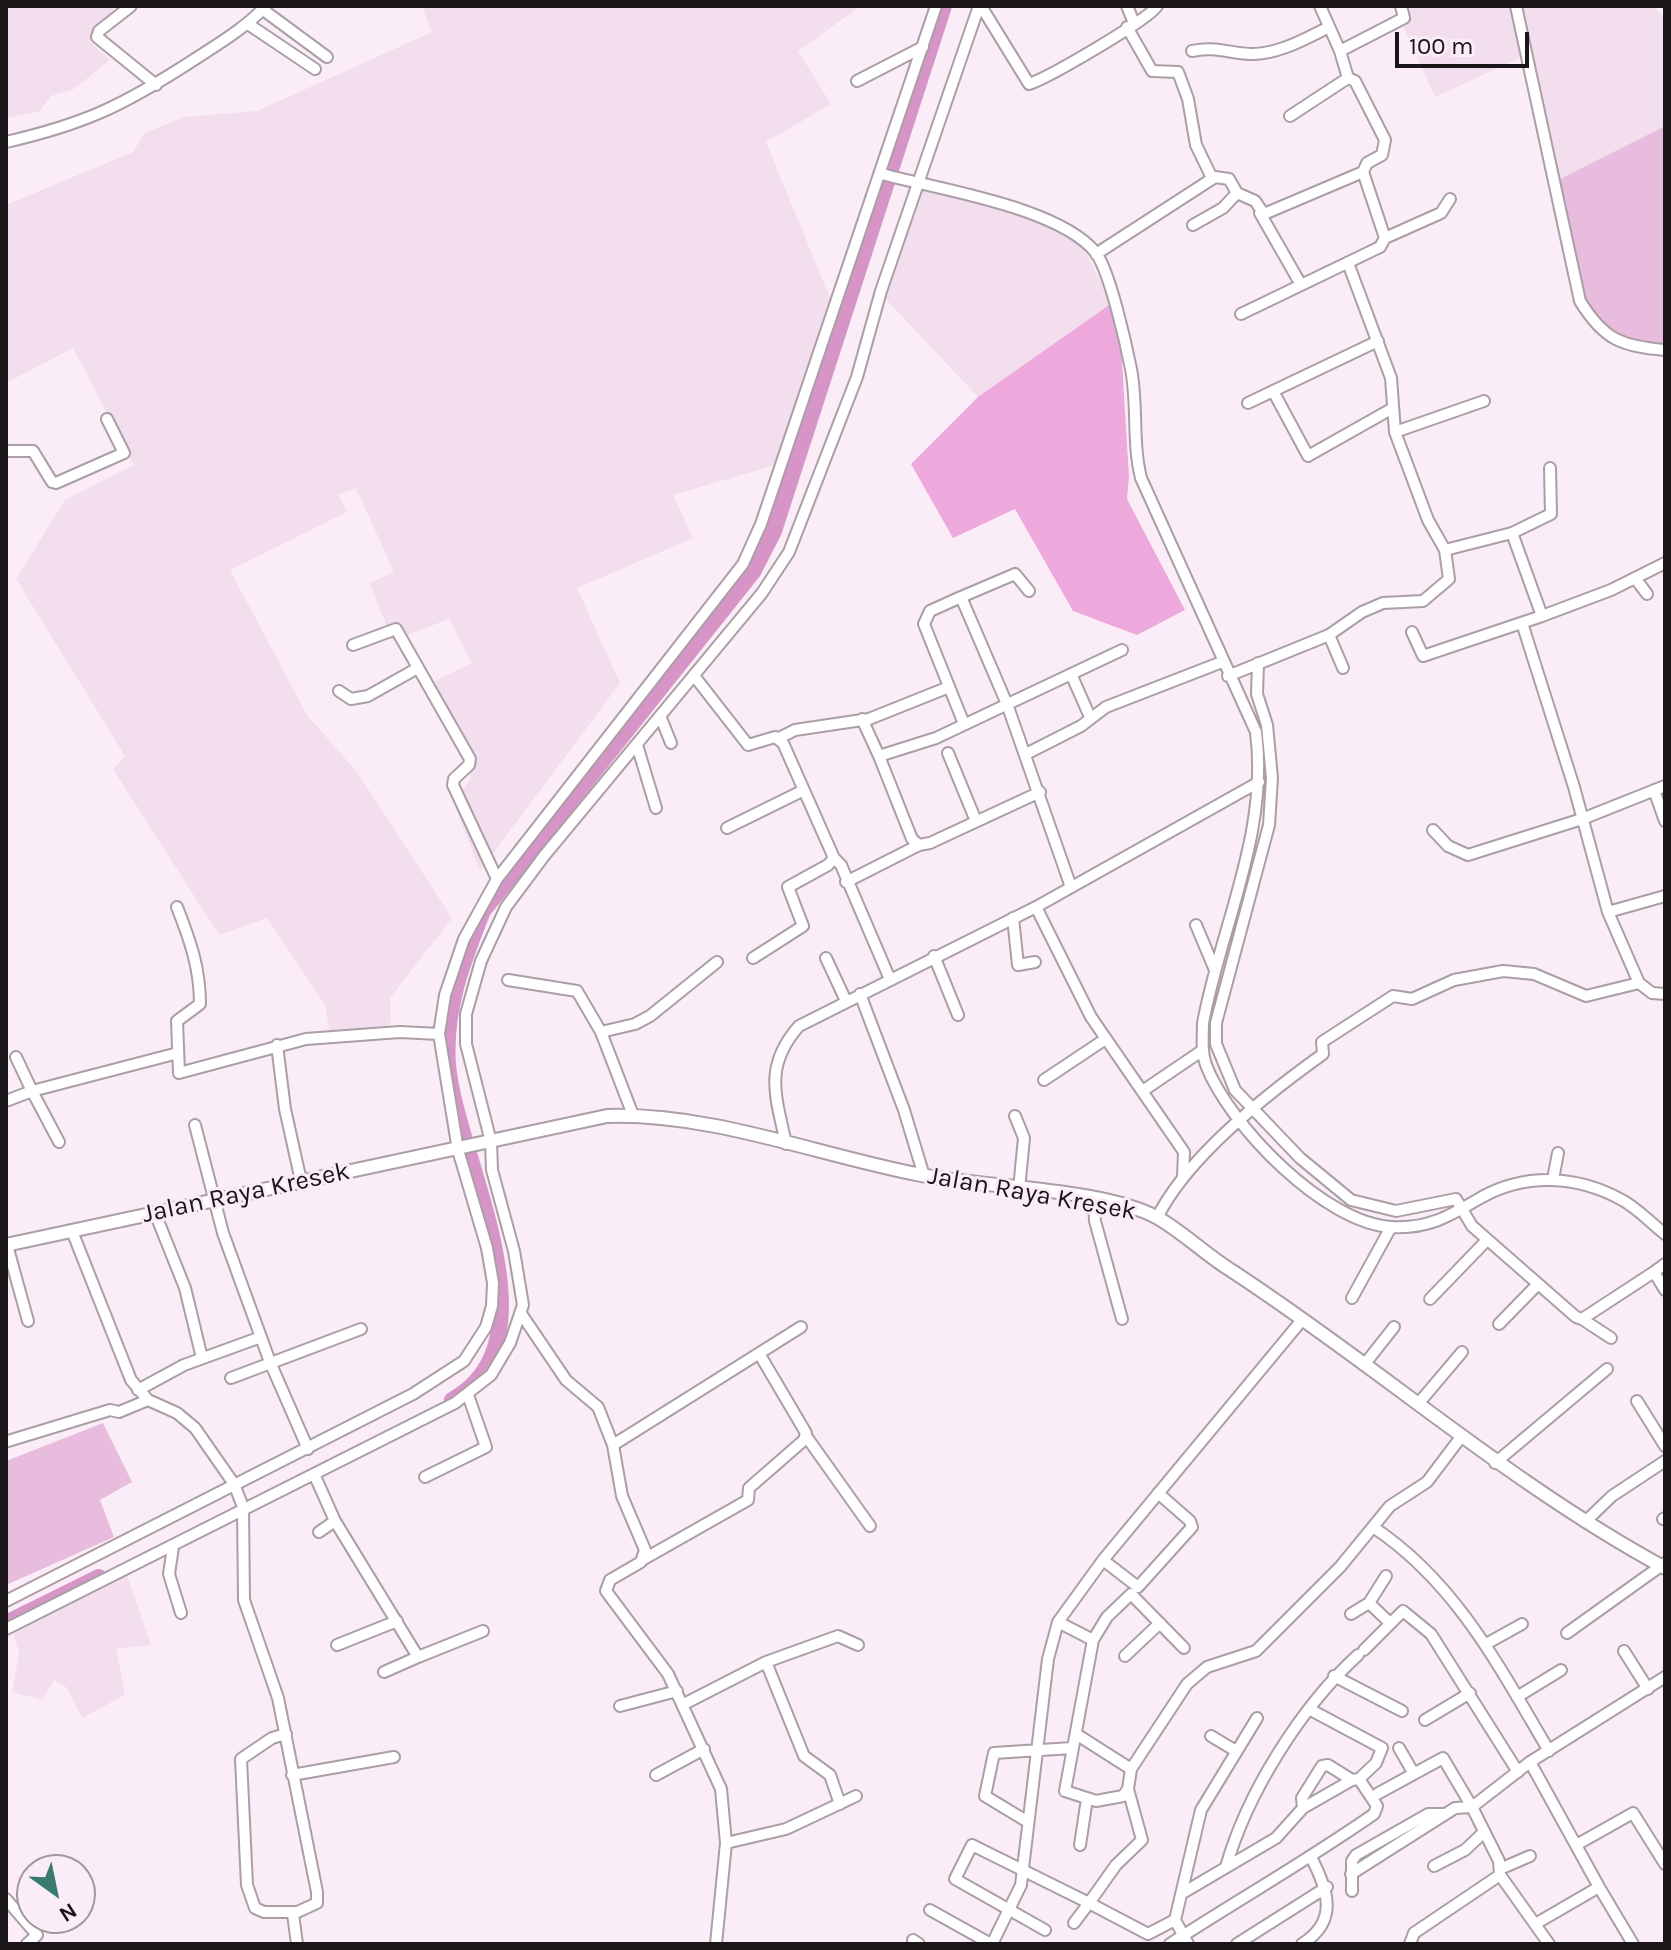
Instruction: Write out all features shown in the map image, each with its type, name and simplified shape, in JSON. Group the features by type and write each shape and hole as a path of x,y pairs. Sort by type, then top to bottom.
{"main road":[{"name":"Jalan Raya Kresek","path":"6,1245 459,1150 583,1120 633,1115 694,1121 924,1176 1094,1200 1157,1218 1418,1404 1495,1463 1585,1522 1664,1566"}],"street":[{"path":"131,6 99,31 97,37 156,85"},
{"path":"6,1601 308,1449 453,1371 475,1348 486,1327 493,1283 459,1150 439,1034 445,995 464,939 497,879 743,564 761,524 883,175 936,6"},
{"path":"980,6 1029,84 1065,67 1157,6"},
{"path":"6,1629 468,1395 491,1375 522,1315 522,1286 492,1170 466,1044 466,1014 481,961 506,907 544,856 695,677 789,552 857,377 916,181 980,6"},
{"path":"1127,6 1130,25 1152,71 1178,72 1188,99 1196,145 1212,178"},
{"path":"1320,6 1348,78"},
{"path":"1340,51 1404,18 1401,6"},
{"path":"1516,6 1580,301 1592,321 1613,339 1623,344 1665,350"},
{"path":"6,142 80,124 156,85 248,24 264,8 327,57"},
{"path":"248,24 315,69"},
{"path":"1192,51 1222,48 1253,54 1293,45 1329,27"},
{"path":"857,81 923,47"},
{"path":"1290,116 1348,78"},
{"path":"1348,78 1355,81 1385,140 1382,155 1367,163 1363,172 1385,238"},
{"path":"1260,213 1363,172"},
{"path":"883,175 916,181 1039,218 1101,251 1132,373 1135,455 1141,478 1256,732 1259,782 1253,832 1215,970 1214,997"},
{"path":"1101,251 1212,178 1225,176 1237,193 1255,201 1300,283"},
{"path":"1193,225 1223,208 1237,193"},
{"path":"1241,314 1300,283 1372,253 1385,238 1441,213 1450,199"},
{"path":"1232,674 1329,635 1372,607 1383,603 1423,601 1444,586 1449,571 1445,550 1428,520 1395,432 1391,378 1348,263"},
{"path":"1248,403 1378,341"},
{"path":"1273,391 1308,456 1393,408"},
{"path":"1395,432 1484,401"},
{"path":"6,451 33,451 51,481 56,483 124,453 107,419"},
{"path":"1445,550 1512,533 1551,514 1550,468"},
{"path":"1512,533 1542,616"},
{"path":"1412,632 1423,656 1542,616 1665,563"},
{"path":"964,724 924,620 930,611 1015,574 1029,591"},
{"path":"1635,578 1647,594"},
{"path":"961,597 1026,754 1071,887"},
{"path":"1522,623 1608,912 1639,983 1652,993 1665,994"},
{"path":"353,645 396,629 416,669 470,759 469,765 454,779 453,785 497,879"},
{"path":"1329,635 1343,668"},
{"path":"879,756 936,738 1122,650"},
{"path":"1026,754 1143,691 1222,662"},
{"path":"1257,664 1257,694 1270,750 1270,814 1266,842 1214,997 1208,1047 1220,1077 1246,1115 1331,1196 1391,1227 1430,1225 1459,1206 1518,1181 1554,1174 1622,1200 1665,1232"},
{"path":"339,691 351,699 368,696 416,669"},
{"path":"1071,674 1090,717"},
{"path":"695,677 748,745 779,738 795,730 862,719 949,687"},
{"path":"661,718 671,743"},
{"path":"862,719 912,839 919,845"},
{"path":"779,738 834,858 841,865 889,977"},
{"path":"637,745 656,808"},
{"path":"948,753 976,821"},
{"path":"786,1144 773,1075 776,1061 799,1026 889,977 1036,907 1259,782"},
{"path":"1433,830 1448,846 1468,855 1582,819 1660,788 1665,821"},
{"path":"727,828 802,791"},
{"path":"846,882 919,845 930,843 1040,792"},
{"path":"753,958 803,926 788,887 828,865 834,858"},
{"path":"1608,912 1665,896"},
{"path":"177,907 200,982 200,1004 177,1021 177,1071 184,1073 277,1045 400,1032 439,1034"},
{"path":"1036,907 1104,1040 1144,1090 1184,1152 1183,1177"},
{"path":"1013,918 1018,965 1035,962"},
{"path":"1196,925 1215,970"},
{"path":"934,956 958,1015"},
{"path":"826,958 846,1001"},
{"path":"601,1032 635,1024 650,1016 717,962"},
{"path":"1157,1218 1183,1177 1246,1115 1323,1054 1322,1042 1393,996 1412,999 1454,980 1503,971 1534,974 1586,996 1639,983"},
{"path":"508,980 578,994 601,1032 633,1115"},
{"path":"860,994 904,1110 924,1176"},
{"path":"1044,1080 1104,1040"},
{"path":"277,1045 285,1109 301,1181"},
{"path":"1144,1090 1208,1047"},
{"path":"6,1101 32,1091 178,1053"},
{"path":"16,1057 59,1142"},
{"path":"1220,1077 1246,1115 1331,1196 1347,1205 1396,1211 1411,1211 1450,1198 1487,1240 1582,1319 1611,1338"},
{"path":"1015,1116 1024,1138 1019,1189"},
{"path":"195,1125 223,1233 270,1362 308,1449"},
{"path":"1554,1174 1558,1153"},
{"path":"1094,1200 1095,1221 1122,1319"},
{"path":"155,1213 185,1288 202,1358"},
{"path":"1352,1298 1391,1227"},
{"path":"72,1231 112,1336 138,1390 148,1400 187,1420 234,1486 243,1508 244,1600 270,1669 286,1734 318,1901 294,1912 264,1912 255,1908 247,1885 241,1759 272,1738 286,1734"},
{"path":"1430,1299 1487,1240"},
{"path":"6,1245 28,1321"},
{"path":"1582,1319 1665,1264"},
{"path":"1654,1272 1665,1290"},
{"path":"1499,1324 1538,1284"},
{"path":"522,1315 566,1380 598,1407 613,1445 622,1496 642,1540 644,1559"},
{"path":"930,1910 992,1944 1011,1911 1022,1871 1048,1659 1058,1622 1103,1560 1302,1320"},
{"path":"613,1445 801,1327"},
{"path":"1364,1365 1394,1327"},
{"path":"231,1378 361,1329"},
{"path":"138,1390 202,1358 261,1337"},
{"path":"1418,1404 1462,1352"},
{"path":"760,1355 806,1436 870,1526"},
{"path":"1495,1463 1607,1369"},
{"path":"425,1477 486,1447 468,1395"},
{"path":"8,1441 110,1410 119,1412 148,1400"},
{"path":"1637,1401 1665,1446"},
{"path":"716,1944 726,1843 724,1802 677,1691 652,1649 606,1591 610,1580 748,1500 749,1488 806,1436"},
{"path":"1074,1923 1116,1865 1142,1840 1128,1789 1131,1769 1187,1684 1207,1667 1256,1651 1340,1567 1390,1506 1427,1482 1461,1437"},
{"path":"1585,1522 1612,1496 1665,1461"},
{"path":"314,1474 335,1521 418,1657"},
{"path":"1128,1789 1123,1796 1087,1799 1065,1791 1093,1640 1107,1617 1192,1527 1190,1521 1158,1493"},
{"path":"319,1532 335,1521"},
{"path":"1373,1527 1403,1547 1445,1590 1486,1644 1549,1751"},
{"path":"173,1547 169,1574 181,1613"},
{"path":"1103,1560 1135,1590 1184,1648"},
{"path":"1567,1633 1664,1566"},
{"path":"1351,1614 1369,1603 1386,1576"},
{"path":"1369,1603 1390,1623"},
{"path":"1226,1867 1241,1818 1309,1709 1334,1676 1403,1611 1431,1634 1518,1772"},
{"path":"337,1645 397,1621"},
{"path":"1058,1622 1093,1640"},
{"path":"1125,1656 1160,1623"},
{"path":"1486,1644 1522,1624"},
{"path":"384,1672 483,1631"},
{"path":"684,1704 766,1662 838,1636 858,1645"},
{"path":"1624,1651 1648,1689"},
{"path":"766,1662 804,1756 830,1775 840,1804"},
{"path":"1517,1697 1561,1670"},
{"path":"1334,1676 1402,1711"},
{"path":"1352,1891 1351,1874 1444,1814 1455,1808 1472,1807 1530,1762 1665,1677"},
{"path":"620,1706 677,1691"},
{"path":"1425,1720 1470,1693"},
{"path":"1181,1894 1279,1836 1303,1808 1355,1780 1376,1763 1382,1748 1309,1709"},
{"path":"1185,1940 1175,1920 1201,1810 1257,1718"},
{"path":"1076,1734 1131,1769"},
{"path":"1211,1736 1236,1751"},
{"path":"1028,1822 985,1796 994,1753 1072,1748"},
{"path":"1399,1748 1414,1774"},
{"path":"656,1775 704,1749"},
{"path":"292,1775 394,1757"},
{"path":"1377,1794 1443,1758 1472,1807 1500,1872 1549,1944"},
{"path":"1530,1762 1633,1944"},
{"path":"1170,1944 1185,1940 1377,1811 1377,1806 1355,1780 1328,1765 1322,1766 1302,1798 1303,1808"},
{"path":"726,1843 786,1829 856,1796"},
{"path":"1080,1845 1087,1799"},
{"path":"1578,1844 1633,1813 1665,1864"},
{"path":"1434,1866 1465,1850 1483,1833"},
{"path":"1045,1930 954,1875 974,1843 1022,1871 1148,1934 1175,1920"},
{"path":"1410,1944 1414,1933 1500,1872 1530,1856"},
{"path":"1302,1944 1315,1936 1326,1919 1327,1887 1311,1857"},
{"path":"1237,1944 1327,1887"},
{"path":"1537,1923 1599,1887"},
{"path":"9,1907 37,1935 27,1944"},
{"path":"294,1912 297,1944"}],"shaded area":[{"path":"6,6 127,6 89,41 110,60 74,89 51,96 40,111 6,118"},
{"path":"422,6 861,6 798,51 831,104 766,142 830,298 779,464 673,495 693,538 577,588 620,683 480,871 454,804 471,777 423,687 472,663 449,619 392,641 370,583 394,572 356,488 338,494 347,512 230,570 307,715 357,772 452,918 390,998 391,1031 330,1035 325,1005 267,918 219,935 113,769 125,756 16,579 65,500 134,465 73,348 6,383 6,205 133,152 145,133 184,117 257,111 432,32"},
{"path":"1394,6 1653,6 1665,18 1665,126 1552,183 1526,55 1435,97"},
{"path":"1665,126 1665,352 1600,329 1575,286 1552,183"},
{"path":"915,181 1066,227 1085,251 1112,303 978,397 882,295"},
{"path":"1112,303 1121,345 1129,477 1127,499 1185,610 1137,635 1073,611 1015,509 953,538 911,464 978,397"},
{"path":"103,1423 132,1482 100,1500 114,1537 6,1585 6,1461"},
{"path":"127,1575 151,1645 116,1649 125,1695 82,1718 67,1688 54,1680 42,1700 12,1692 19,1654 11,1625"}],"waterway":[{"path":"452,1400 483,1372 498,1335 500,1291 494,1243 455,1102 448,1064 452,1005 469,948 483,911 753,572 774,531 944,6"},
{"path":"6,1623 99,1577"}]}
